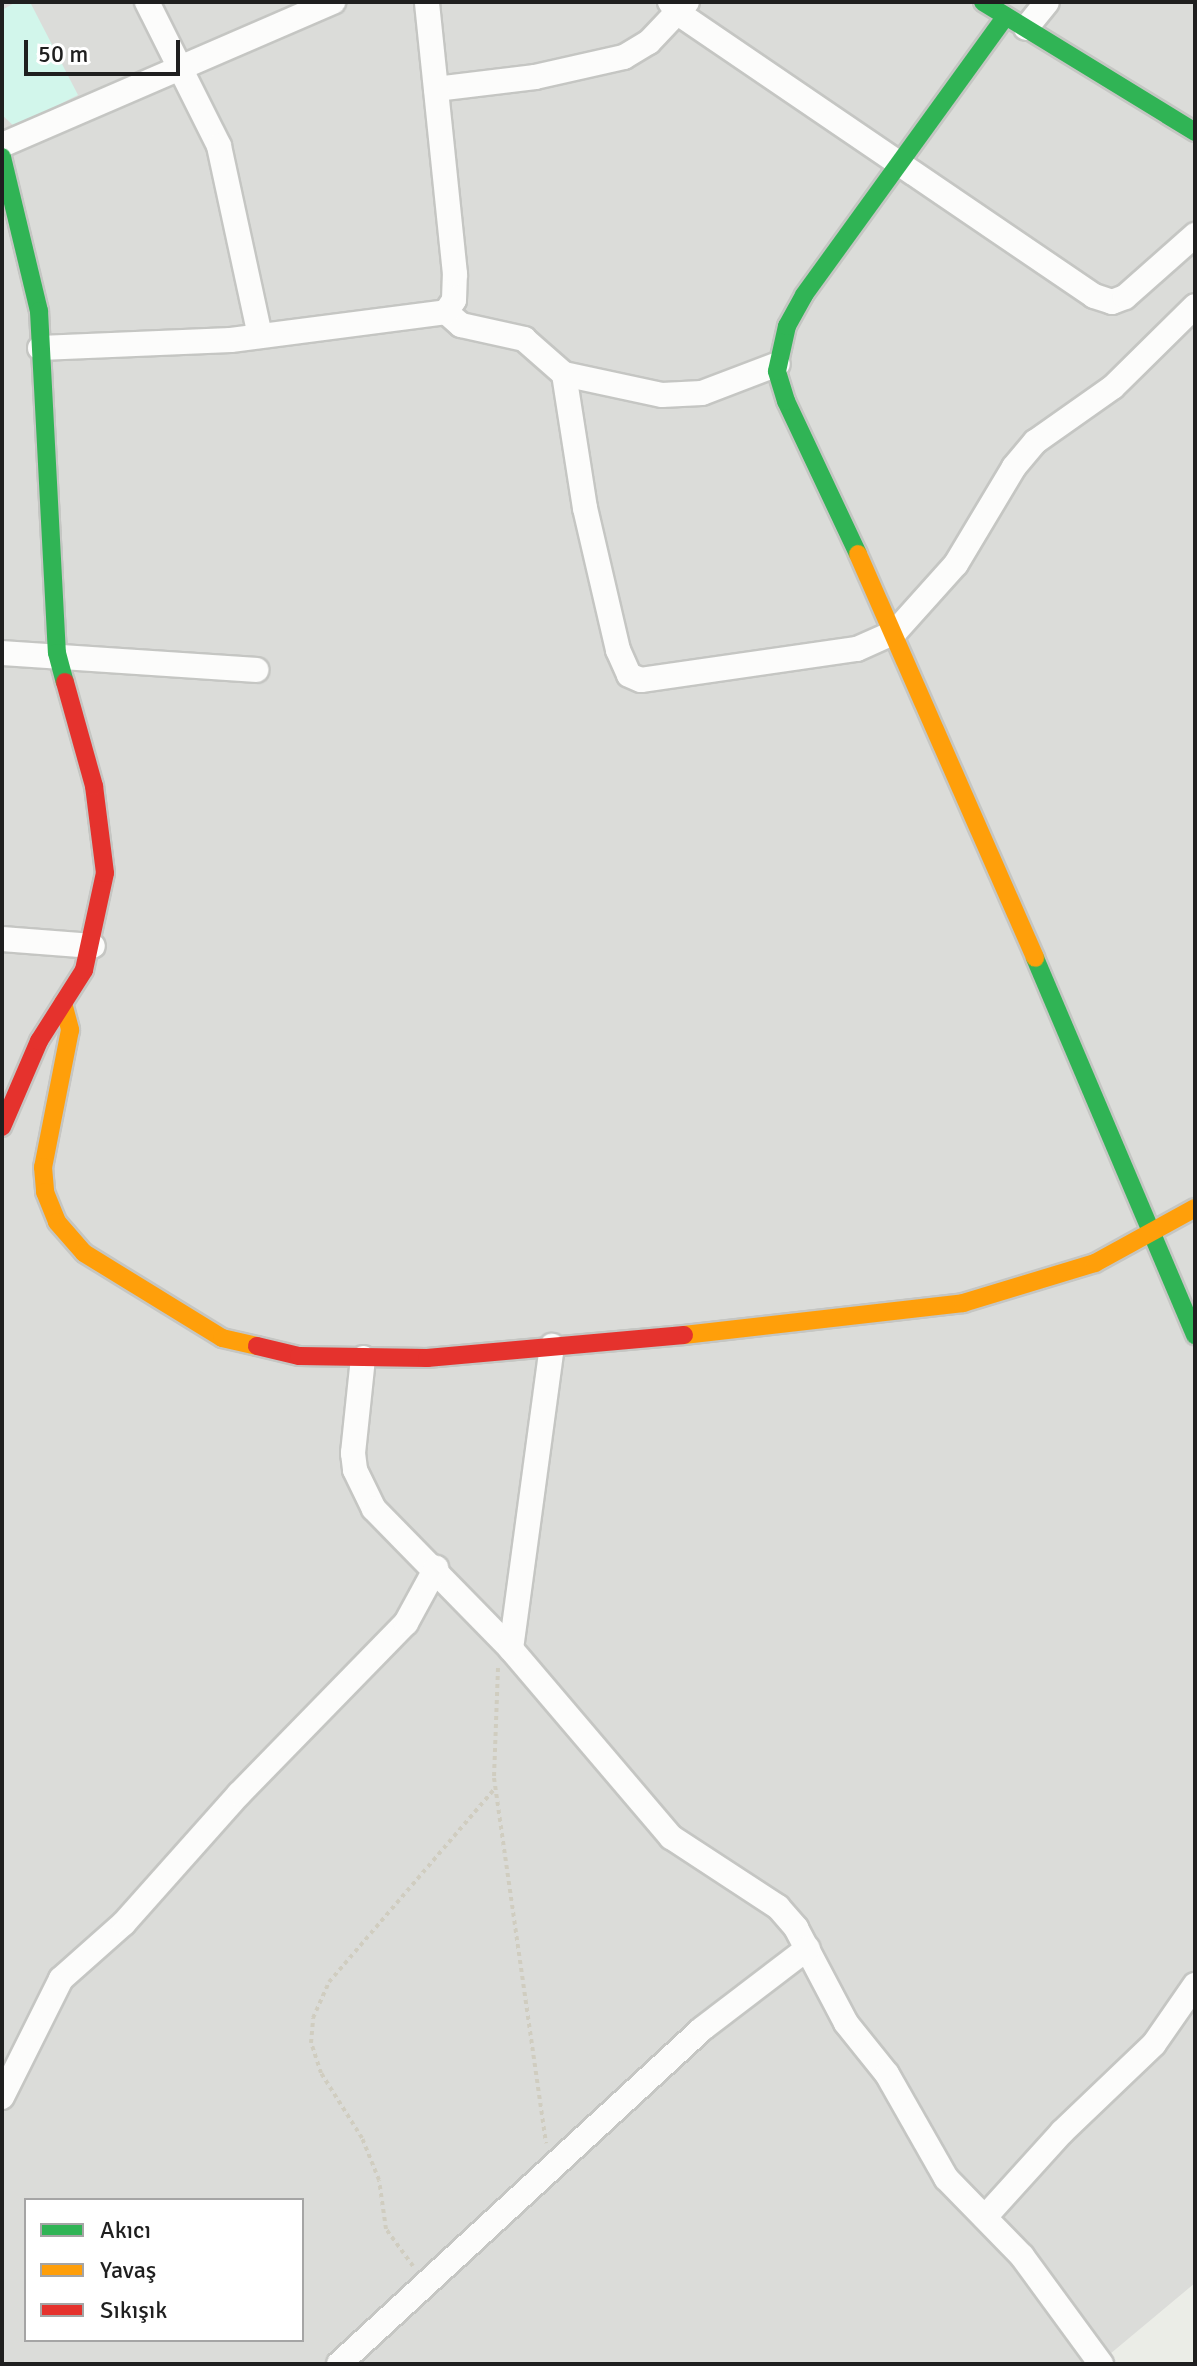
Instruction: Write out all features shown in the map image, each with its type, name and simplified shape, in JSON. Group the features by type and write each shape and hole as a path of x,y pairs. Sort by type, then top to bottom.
{"street":[{"path":"147,2 183,68 230,181 260,336"},
{"path":"2,145 333,2"},
{"path":"427,2 455,274 454,300 446,312"},
{"path":"983,2 1195,132"},
{"path":"1047,2 1016,22 900,163 804,295 787,326 778,364 786,401 895,632 1195,1335"},
{"path":"436,89 535,77 624,57 649,42 679,6 1094,296 1112,302 1125,297 1195,235"},
{"path":"2,157 39,311 57,653 98,815 105,873 93,946 39,1041 2,1127"},
{"path":"564,374 585,508 618,650 629,675 641,680 857,649 895,632 956,564 1014,467 1035,442 1113,387 1195,306"},
{"path":"40,348 260,336 446,312 461,325 524,339 564,374 684,397 778,364"},
{"path":"2,653 57,653 256,670"},
{"path":"2,939 93,946"},
{"path":"63,1003 70,1030 43,1167 45,1192 66,1232 84,1253 222,1338 299,1356 363,1358 552,1346 963,1303 1095,1263 1195,1208"},
{"path":"503,1641 552,1346"},
{"path":"363,1358 355,1470 374,1509 436,1568 503,1641 671,1837 778,1907 808,1948 846,2023 887,2074 922,2142 955,2189 1022,2256 1101,2364"},
{"path":"2,2097 61,1979 124,1923 239,1794 406,1623 436,1568"},
{"path":"339,2364 702,2029 808,1948"},
{"path":"985,2217 1062,2132 1154,2044 1195,1985"}],"path":[{"path":"503,1641 495,1788 545,2112 547,2169"},
{"path":"427,2281 386,2229 379,2180 362,2138 321,2073 311,2043 313,2018 329,1982 495,1788"}],"shaded area":[{"path":"2,2 1195,2 1195,2283 1098,2364 2,2364"},
{"path":"16,2 30,2 78,95 15,127 2,115 2,10"}],"traffic: fast":[{"path":"983,2 1195,132"},
{"path":"858,554 786,401 777,371 787,326 804,295 1006,16"},
{"path":"2,157 39,311 57,653 65,682"},
{"path":"1035,958 1195,1335"}],"traffic: slow":[{"path":"858,554 1035,958"},
{"path":"63,1003 70,1030 43,1167 45,1192 57,1222 84,1253 222,1338 257,1346"},
{"path":"684,1335 963,1303 1095,1263 1195,1208"}],"traffic: jam":[{"path":"2,1127 39,1041 84,970 105,873 94,786 65,682"},
{"path":"257,1346 299,1356 427,1358 684,1335"}]}
